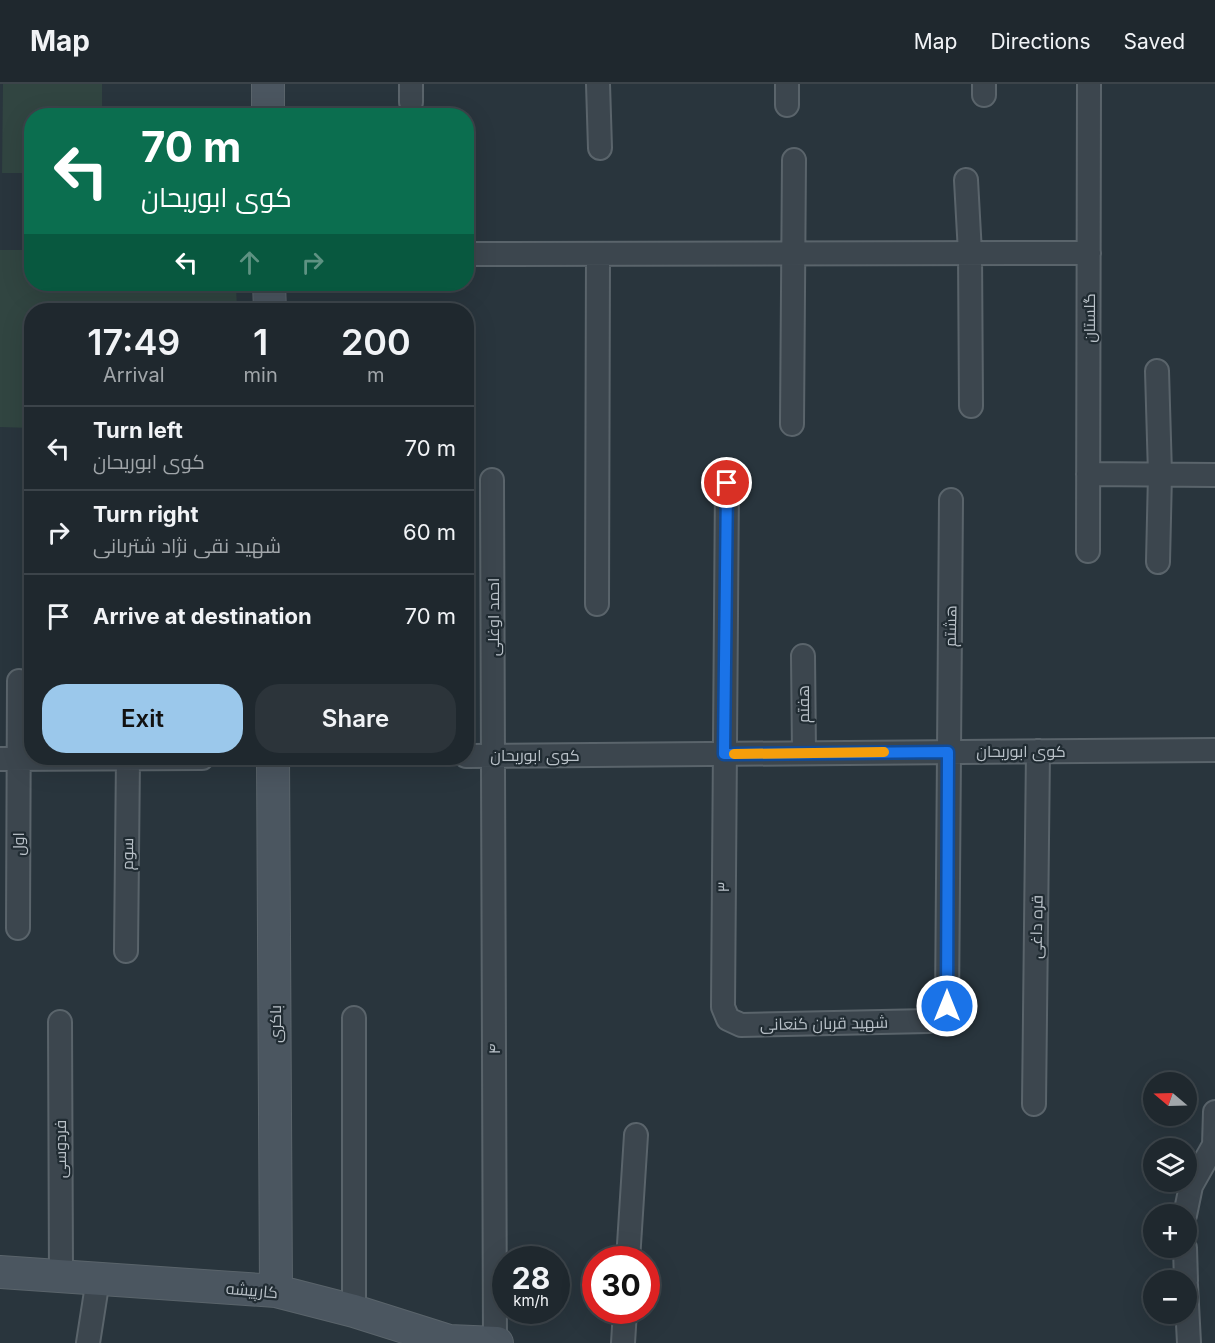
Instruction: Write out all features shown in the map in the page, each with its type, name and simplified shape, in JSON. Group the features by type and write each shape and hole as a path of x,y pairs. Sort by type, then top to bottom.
{"street":[{"path":"268,84 268,108"},
{"path":"598,84 600,148"},
{"name":"گلستان","path":"1088,551 1089,84"},
{"path":"792,424 794,160"},
{"path":"966,180 970,253 971,406"},
{"path":"474,254 1089,253"},
{"path":"597,604 598,254"},
{"path":"1156,371 1160,474 1158,562"},
{"path":"1088,474 1215,475"},
{"name":"احمد اوغلی","path":"492,480 493,755"},
{"name":"۳","path":"727,483 723,1007 728,1019"},
{"name":"هشتم","path":"948,752 951,500"},
{"name":"هفتم","path":"803,656 804,753"},
{"name":"اول","path":"18,928 9,759 19,681"},
{"name":"کوی ابوریحان","path":"474,756 1215,750"},
{"name":"قره داغی","path":"1034,1104 1038,751"},
{"name":"شهید قربان کنعانی","path":"728,1019 741,1024 929,1021 940,1018 947,1006 948,752"},
{"name":"۴","path":"493,755 496,1343"},
{"path":"9,759 24,759"},
{"name":"سوم","path":"126,951 128,765"},
{"name":"باکری","path":"273,765 276,1291"},
{"path":"354,1018 354,1311"},
{"name":"فردوسی","path":"60,1022 61,1276"},
{"path":"1187,1204 1191,1186 1214,1145 1215,1112"},
{"path":"629,1246 636,1136"},
{"name":"کارپیشه","path":"0,1272 276,1291 354,1311 449,1342 496,1343"},
{"path":"88,1343 98,1279"},
{"path":"623,1343 624,1324"},
{"path":"1188,1324 1189,1343"}],"green space":[{"path":"3,84 102,84 102,108 24,108 24,173 2,173"},
{"path":"0,250 24,250 24,291 236,291 237,303 24,303 24,428 0,427"}],"slow traffic":[{"path":"734,754 884,752"}],"route":[{"path":"727,483 724,754 948,752 947,1006"}]}
